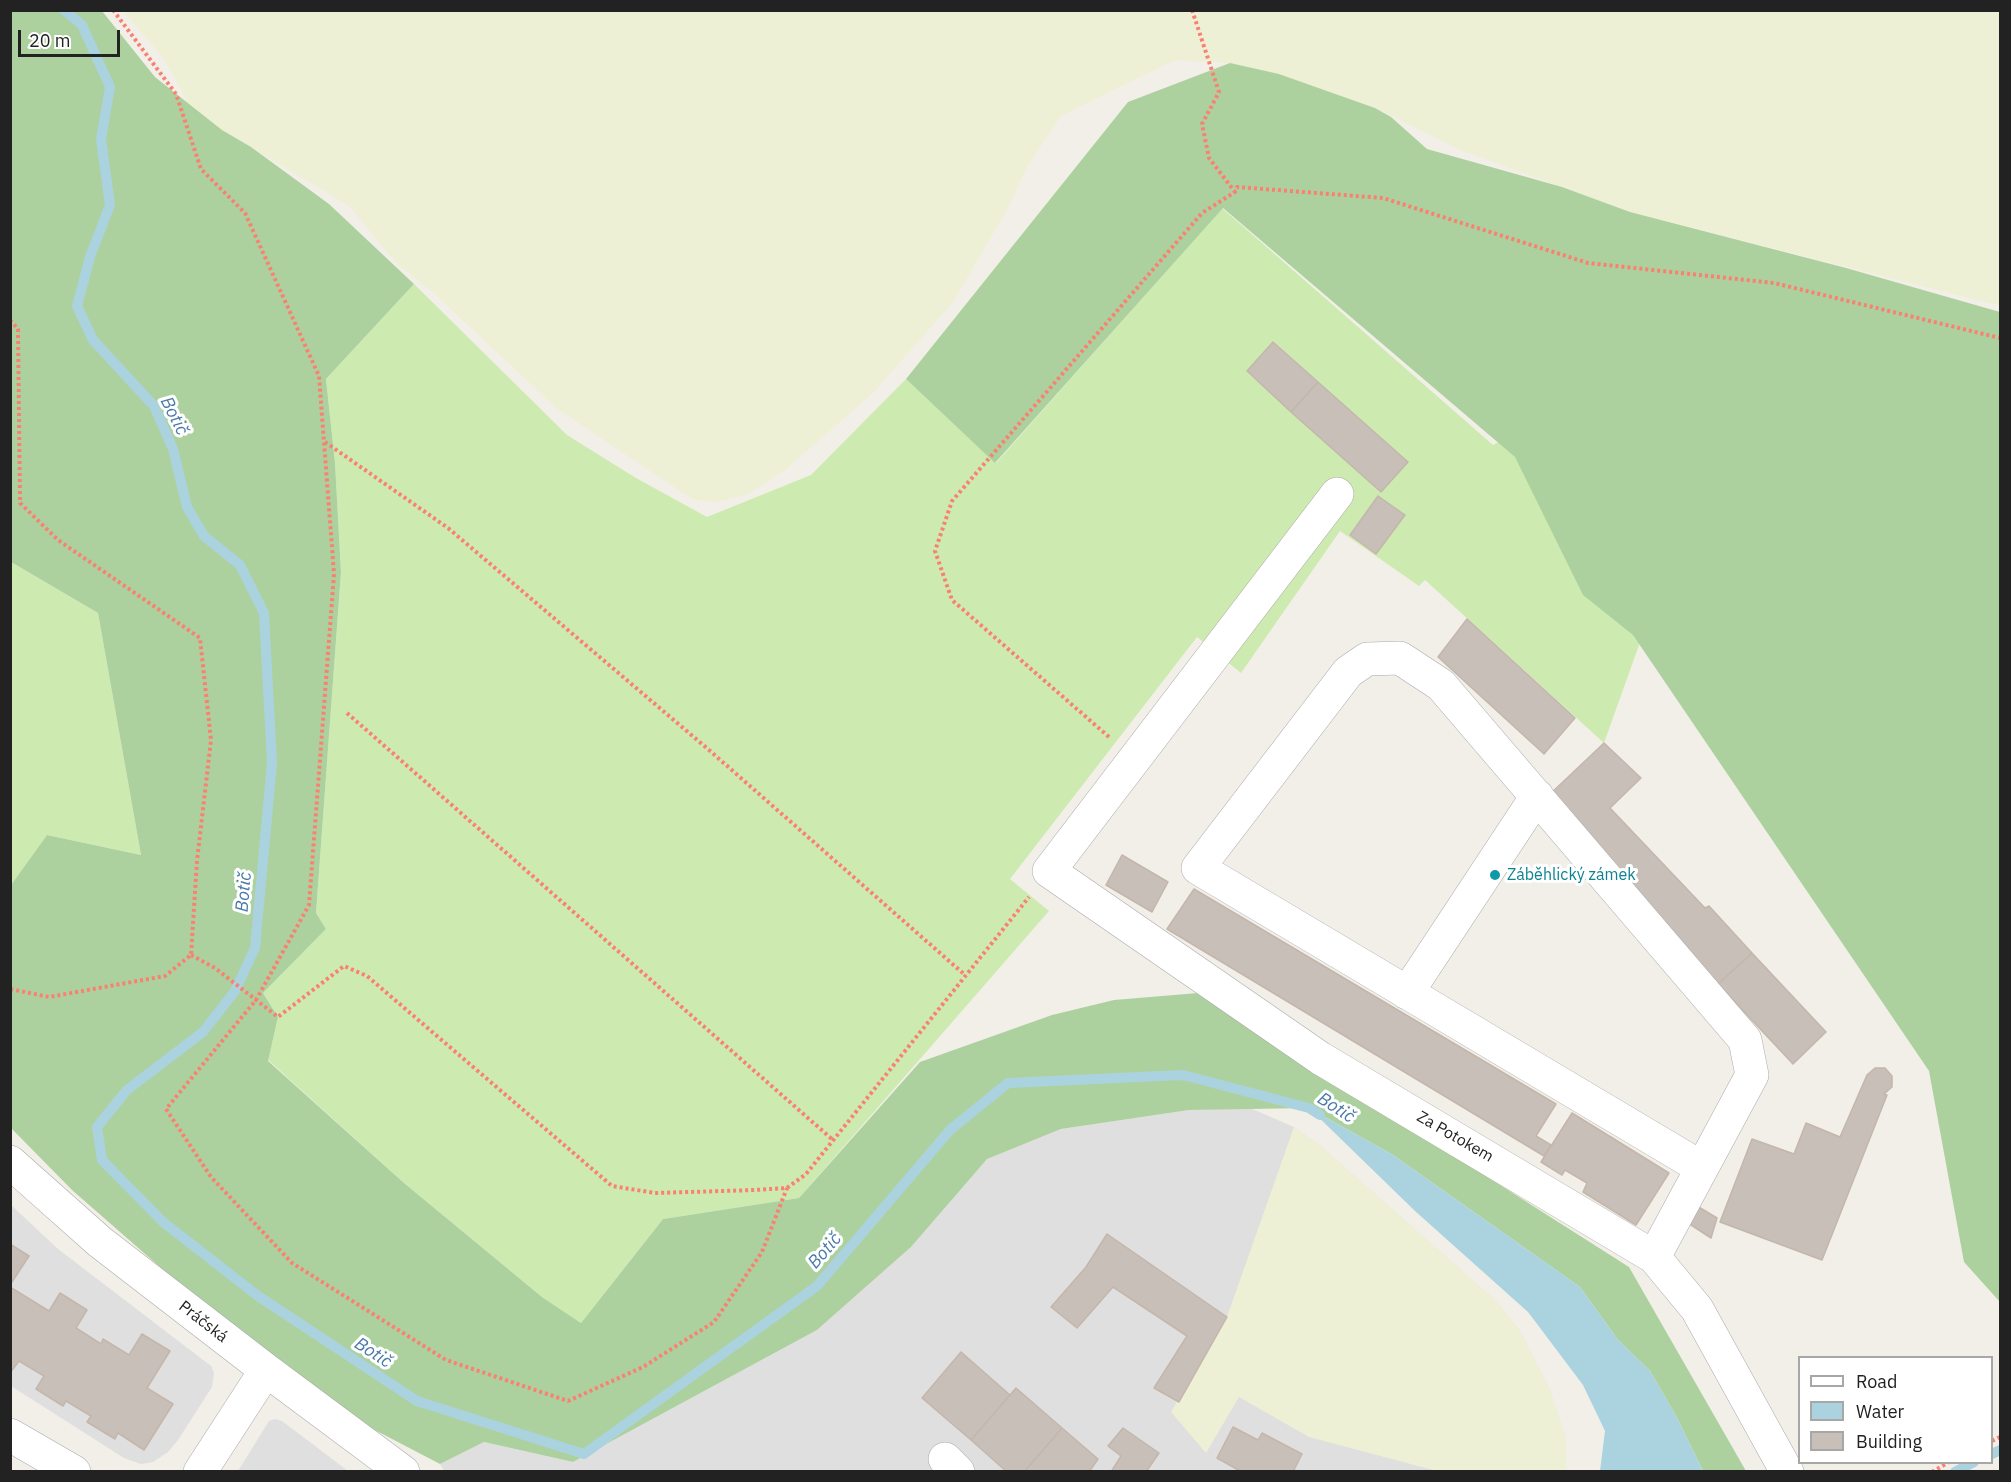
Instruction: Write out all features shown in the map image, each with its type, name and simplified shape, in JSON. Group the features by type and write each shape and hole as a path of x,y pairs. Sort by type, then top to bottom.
{"street":[{"path":"1049,872 1337,494"},
{"path":"1654,1257 1702,1168 1752,1075 1745,1040 1441,685 1400,658 1367,659 1348,672 1198,868 1702,1168"},
{"path":"1407,993 1537,796"},
{"name":"Za Potokem","path":"1049,872 1320,1058 1654,1257 1697,1309 1787,1472"},
{"name":"Práčská","path":"10,1162 100,1242 403,1472"},
{"path":"200,1472 266,1370"},
{"path":"22,1452 74,1472"}],"path":[{"path":"113,10 176,93 201,169 245,213 319,376 334,574 309,905 255,1000 166,1109 211,1178 292,1263 446,1360 568,1401 643,1367 714,1322 762,1252 788,1188 806,1174 1049,872"},
{"path":"1192,10 1219,92 1202,124 1209,158 1235,192"},
{"path":"1134,759 1059,691 952,600 935,551 952,501 1202,213 1235,192 1238,187 1383,198 1588,263 1774,283 2001,338"},
{"path":"10,320 18,329 20,503 58,540 200,638 211,740 197,861 191,955 165,976 49,996 10,989"},
{"path":"324,441 448,528 709,750 965,975"},
{"path":"347,713 833,1140"},
{"path":"191,955 215,968 278,1017 344,966 367,976 612,1186 655,1193 788,1188"},
{"path":"1932,1472 1946,1464"}],"shaded area":[{"path":"1250,1108 1294,1127 1323,1148 1496,1301 1520,1331 1549,1388 1566,1439 1566,1471 445,1472 440,1464 484,1442 573,1462 817,1330 911,1247 986,1159 1061,1129 1189,1110"},
{"path":"10,1204 58,1249 211,1366 214,1373 212,1387 178,1440 168,1452 153,1462 141,1464 124,1458 11,1386"},
{"path":"275,1419 282,1421 348,1471 238,1471 269,1421"}],"green space":[{"path":"11,11 102,11 155,77 222,130 251,147 329,204 414,284 326,379 335,463 341,572 316,913 326,929 263,993 278,1017 268,1061 404,1183 542,1297 581,1323 663,1219 799,1198 920,1062 1052,1015 1114,1000 1198,993 1629,1267 1746,1471 1703,1471 1676,1416 1650,1371 1618,1340 1580,1287 1393,1155 1309,1108 1189,1110 1061,1129 987,1159 911,1247 817,1330 573,1462 484,1442 440,1464 369,1427 256,1351 72,1190 11,1128 11,885 47,835 141,855 98,613 11,562"},
{"path":"123,11 2000,11 2000,306 1630,212 1460,150 1375,108 1279,74 1230,63 1175,60 1061,116 1027,167 1007,210 953,302 873,393 784,471 746,495 717,502 692,499 556,408 437,296 395,262 349,206 222,130 188,103 164,59"},
{"path":"1230,63 1279,74 1375,108 1391,117 1427,149 1562,187 1630,212 1846,268 2000,312 2000,1302 1964,1262 1929,1071 1633,635 1583,595 1515,457 1223,208 995,463 906,379 1128,102"},
{"path":"1222,208 1493,445 1765,293 1604,743 1425,580 1419,586 1340,531 1241,673 1197,637 1010,879 1049,911 799,1198 663,1219 581,1323 542,1297 404,1183 268,1060 278,1017 263,993 326,929 316,913 341,572 335,463 326,379 414,284 567,435 636,478 707,517 811,475 906,379 996,463","holes":["1274,342 1408,462 1381,492 1247,372","1378,496 1405,515 1376,554 1350,534"]},
{"path":"11,562 98,613 141,855 47,835 11,885"},
{"path":"1294,1127 1323,1148 1496,1301 1520,1331 1549,1388 1566,1439 1566,1471 1437,1471 1309,1437 1239,1397 1206,1453 1171,1412 1227,1317"}],"water":[{"path":"1309,1108 1393,1155 1580,1287 1618,1340 1650,1371 1676,1416 1703,1471 1600,1471 1605,1431 1583,1385 1528,1312 1415,1211"}],"building":[{"path":"1273,342 1318,382 1291,412 1247,371"},
{"path":"1318,382 1408,462 1381,492 1291,412"},
{"path":"1378,496 1405,515 1376,554 1350,535"},
{"path":"1467,619 1575,718 1544,754 1438,657"},
{"path":"1604,743 1641,778 1610,808 1705,908 1709,906 1752,953 1718,984 1548,796"},
{"path":"1122,855 1168,882 1152,912 1106,885"},
{"path":"1194,889 1556,1104 1536,1136 1551,1145 1544,1156 1167,929"},
{"path":"1752,953 1826,1032 1793,1064 1718,984"},
{"path":"1875,1068 1885,1068 1892,1076 1892,1087 1884,1094 1887,1095 1822,1260 1720,1222 1752,1139 1794,1154 1806,1123 1840,1137 1867,1075"},
{"path":"1572,1113 1669,1173 1636,1225 1583,1192 1587,1183 1565,1170 1562,1175 1541,1162"},
{"path":"1692,1203 1717,1218 1711,1238 1682,1219"},
{"path":"1107,1234 1227,1317 1179,1402 1154,1388 1187,1336 1113,1287 1077,1328 1051,1307 1086,1267"},
{"path":"10,1244 29,1256 10,1285"},
{"path":"10,1287 49,1311 60,1293 87,1310 76,1328 101,1344 103,1339 129,1355 142,1334 170,1351 147,1388 173,1404 144,1450 118,1433 115,1439 87,1422 91,1416 66,1401 63,1406 36,1389 44,1376 19,1361 10,1373"},
{"path":"961,1352 1010,1395 971,1440 922,1398"},
{"path":"1016,1388 1062,1428 1024,1472 1007,1472 971,1440"},
{"path":"1233,1427 1258,1440 1262,1433 1302,1454 1293,1472 1242,1472 1217,1458"},
{"path":"1062,1428 1098,1459 1089,1472 1024,1472"},
{"path":"1123,1428 1159,1453 1146,1472 1111,1472 1121,1456 1108,1446"}],"waterway":[{"name":"Botič","path":"64,10 82,25 110,87 101,139 110,205 90,257 77,306 93,340 154,406 173,449 187,507 204,536 240,565 264,613 272,763 255,948 235,991 203,1032 127,1090 97,1127 102,1160 163,1222 258,1296 417,1401 584,1454 817,1286 950,1130 1008,1083 1183,1075 1309,1108 1320,1115"},
{"path":"1993,1454 2000,1450"},
{"path":"1955,1472 1970,1464"}],"place":[{"name":"Záběhlický zámek","path":"1495,875"}]}
